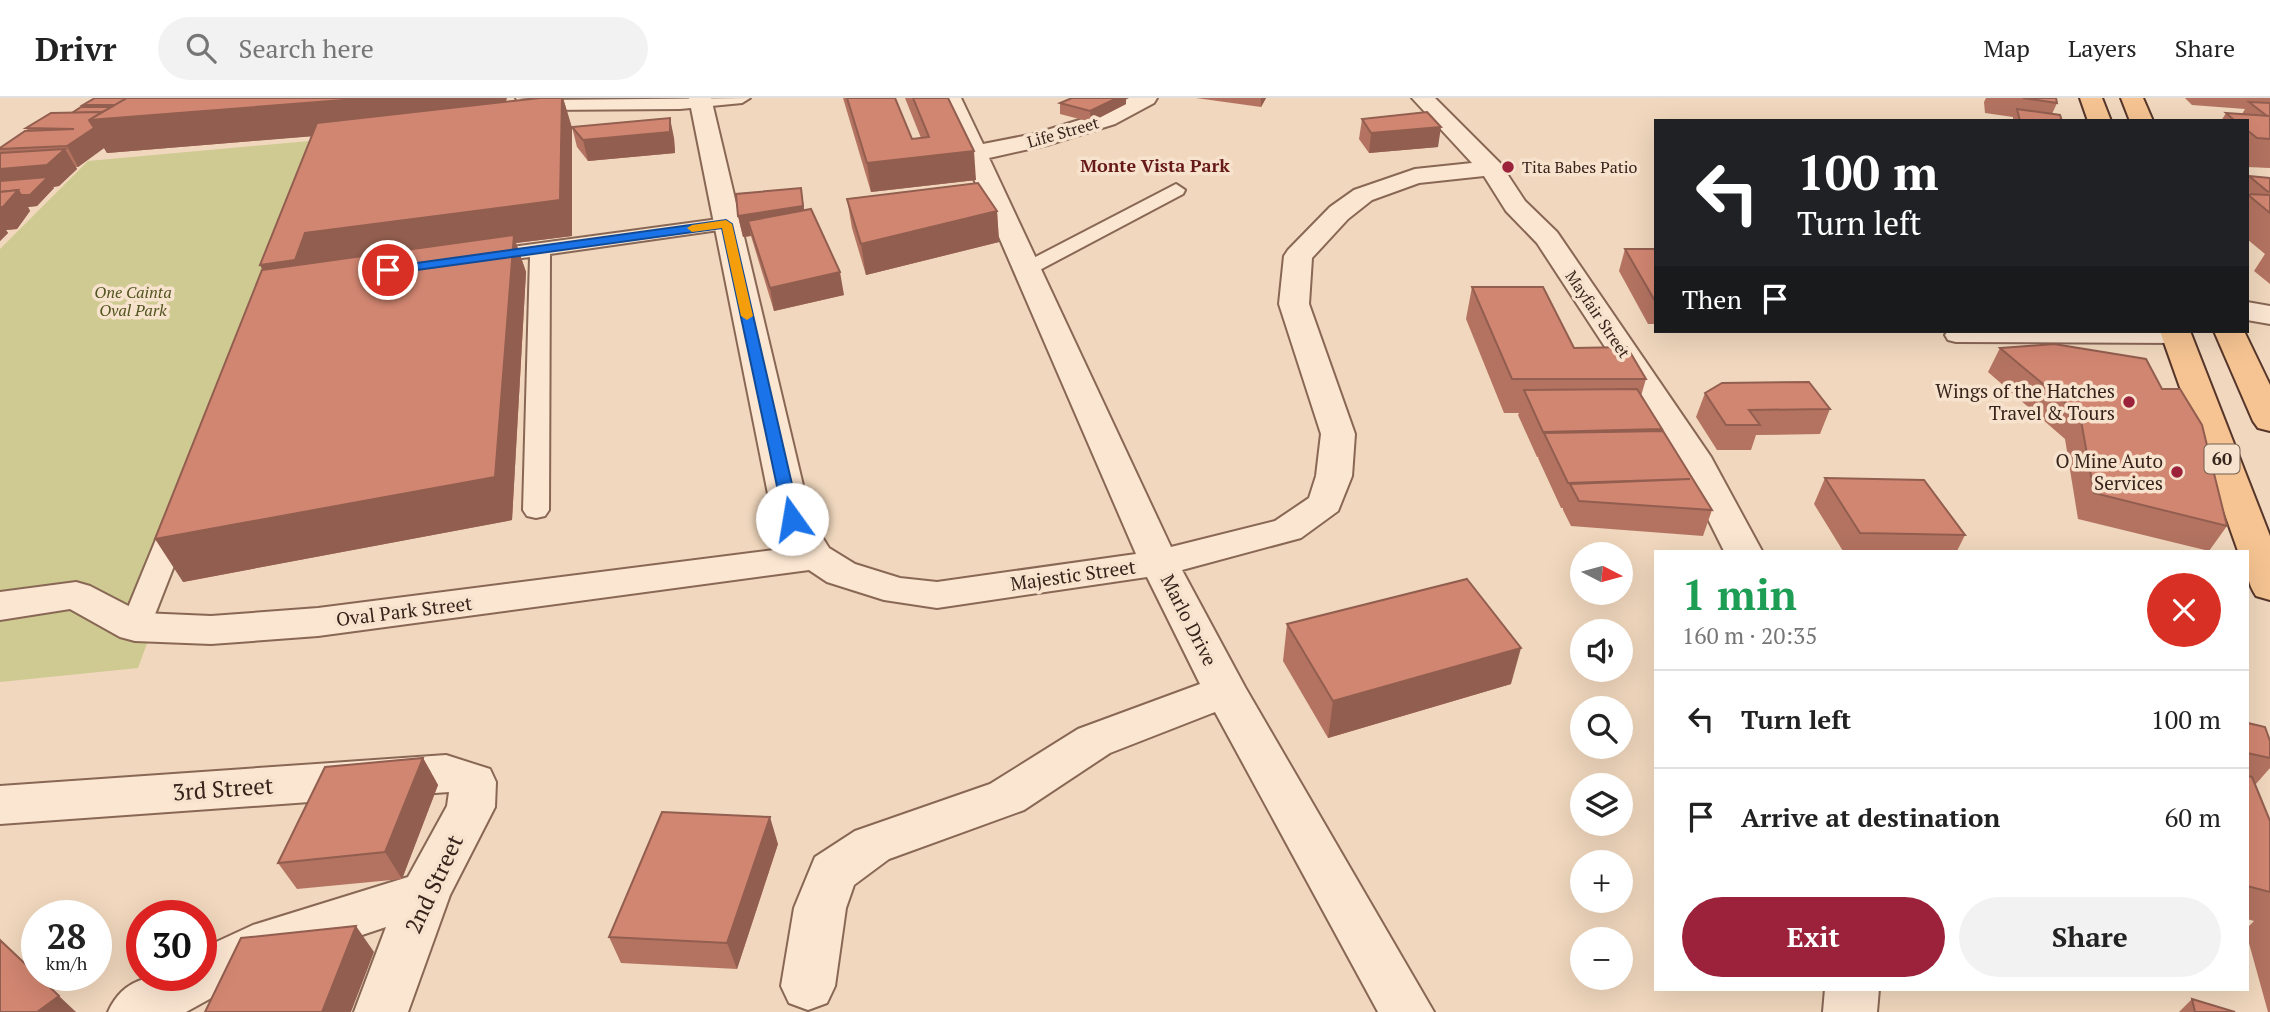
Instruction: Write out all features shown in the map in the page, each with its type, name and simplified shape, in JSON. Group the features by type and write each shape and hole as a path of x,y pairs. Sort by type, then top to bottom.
{"main road":[{"path":"2091,98 2099,119"},
{"path":"2132,98 2141,119"},
{"path":"2230,333 2270,421"},
{"name":"60","path":"2176,334 2270,587"}],"street":[{"name":"Marlo Drive","path":"950,98 1159,563 1225,691 1407,1012"},
{"name":"Life Street","path":"976,153 1039,140 1107,119 1146,98"},
{"name":"Mayfair Street","path":"1423,98 1490,168 1516,206 1547,238 1694,457 1742,550"},
{"name":"Majestic Street","path":"699,100 792,519 815,557 841,573 887,588 937,595 1159,563 1288,530 1325,503 1334,476 1338,434 1294,304 1298,256 1339,213 1363,195 1416,176 1490,168"},
{"path":"2249,311 2270,315"},
{"name":"Oval Park Street","path":"0,606 76,595 135,627 211,630 318,622 815,557"},
{"path":"808,986 821,908 833,872 872,845 1007,797 1094,741 1225,691"},
{"name":"3rd Street","path":"0,805 446,773"},
{"name":"2nd Street","path":"381,1012 425,893 471,807 473,782 446,773"},
{"path":"135,1012 253,948 425,893"},
{"path":"1850,1012 1852,991"}],"lane":[{"path":"524,98 527,104 542,105 742,98"},
{"path":"1027,269 1175,190"},
{"path":"459,260 726,224"},
{"path":"536,510 540,249"},
{"path":"1956,335 2176,334"},
{"path":"135,627 187,497"}],"green space":[{"name":"One Cainta Oval Park","path":"331,139 138,668 0,682 0,249 88,161"}],"building":[{"path":"95,98 127,98 115,105 83,105"},
{"path":"127,98 369,98 89,120"},
{"path":"540,98 562,98 560,200 305,233 295,260 260,265 317,123"},
{"path":"847,98 895,98 912,139 929,137 913,98 948,98 974,151 867,163"},
{"path":"1072,98 1117,98 1090,111 1060,103"},
{"path":"2023,98 2056,98 2057,103"},
{"path":"2249,102 2270,103 2270,116 2267,116"},
{"path":"81,107 111,107 102,112 72,113"},
{"path":"2017,109 2060,115 2061,119 2020,119"},
{"path":"102,112 89,120 94,128 67,146 0,149 25,131 74,129 26,128 51,113"},
{"path":"1427,112 1441,127 1371,133 1362,119"},
{"path":"2226,113 2270,116 2270,139 2257,138 2249,132 2249,119 2233,119"},
{"path":"670,118 670,132 583,140 572,127"},
{"path":"65,149 47,165 0,169 0,153"},
{"path":"2249,176 2270,178 2270,192 2267,191"},
{"path":"48,177 30,195 21,195 18,190 0,192 0,181"},
{"path":"978,183 997,211 861,244 847,199"},
{"path":"801,188 803,206 738,216 736,194"},
{"path":"18,190 3,207 0,207 0,192"},
{"path":"2249,194 2270,195 2270,213 2249,196"},
{"path":"811,209 840,272 770,288 748,221"},
{"path":"514,235 495,477 155,539 262,270"},
{"path":"1625,249 1654,249 1654,299"},
{"path":"1472,287 1543,287 1574,348 1627,347 1646,379 1512,379"},
{"path":"2054,344 2146,359 2162,389 2180,389 2202,425 2227,526 2094,493 2080,415 2000,348"},
{"path":"1809,382 1830,409 1749,410 1760,425 1726,425 1705,393 1722,383"},
{"path":"1637,389 1662,429 1543,432 1524,390"},
{"path":"1663,431 1712,510 1579,501 1570,484 1690,479 1568,483 1544,433"},
{"path":"1825,478 1924,480 1965,535 1860,533"},
{"path":"1467,579 1521,648 1333,701 1287,624"},
{"path":"2249,723 2265,727 2270,741 2270,758 2249,753"},
{"path":"423,758 385,852 278,863 325,767"},
{"path":"2249,776 2252,777 2270,821 2270,892 2249,887"},
{"path":"662,812 770,817 727,943 609,937"},
{"path":"356,926 322,1012 205,1012 241,938"},
{"path":"0,940 21,960 21,991 54,991 59,996 37,1012 0,1012"},
{"path":"2192,999 2235,1012 2195,1012"}],"slow traffic":[{"path":"692,228 726,224 747,316"}],"place":[{"name":"Tita Babes Patio","path":"1508,167"},
{"name":"Wings of the Hatches Travel & Tours","path":"2129,402"},
{"name":"O Mine Auto Services","path":"2177,472"}],"district":[{"name":"Monte Vista Park","path":"1155,166"}],"route":[{"path":"388,270 726,224 792,519"}]}
